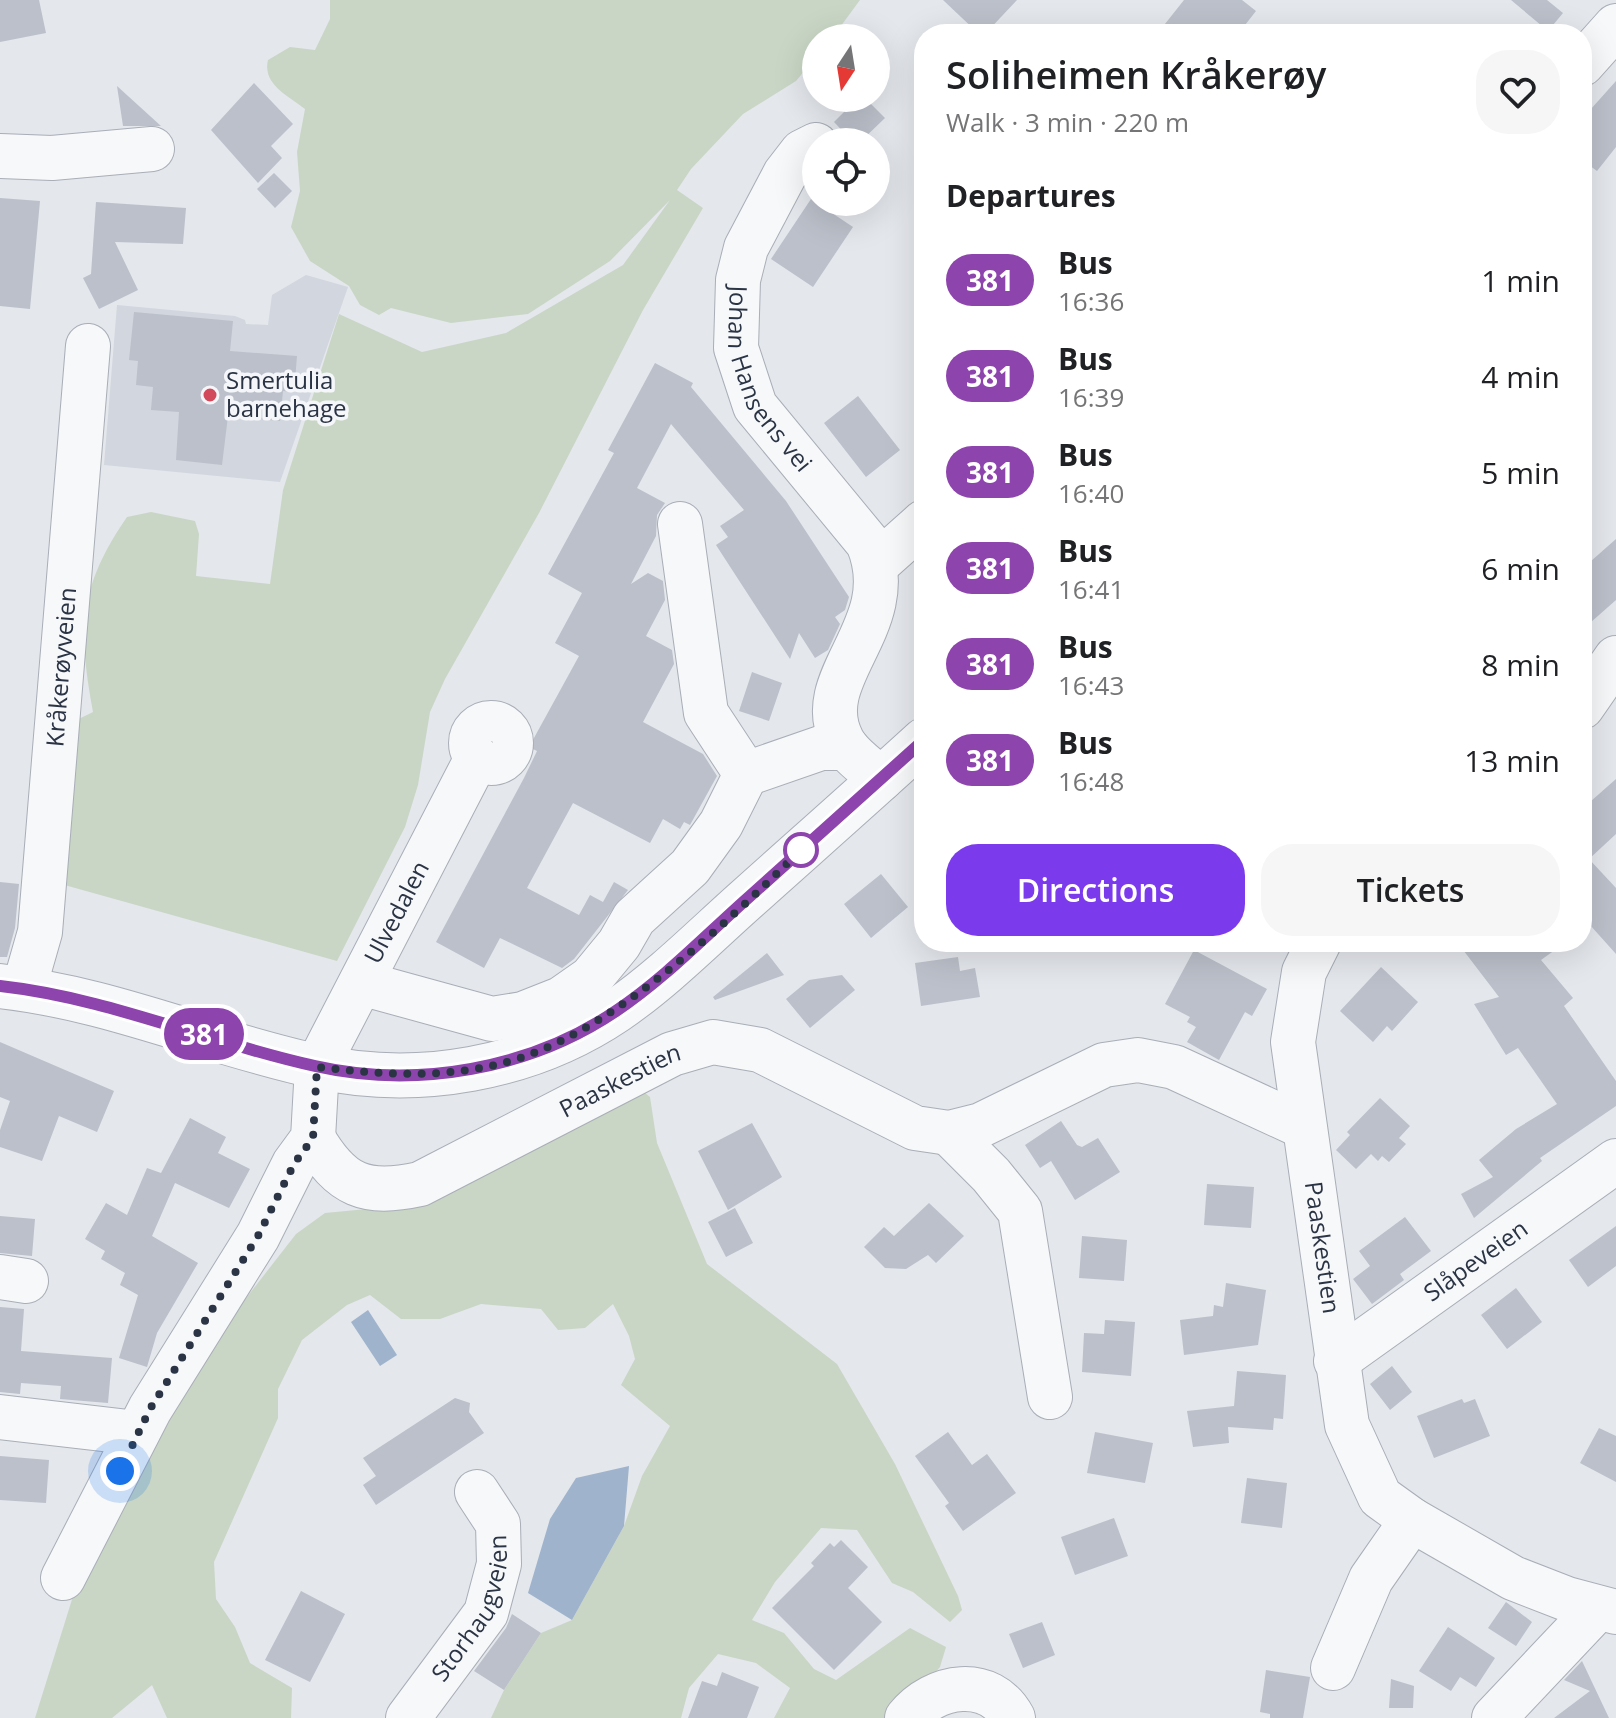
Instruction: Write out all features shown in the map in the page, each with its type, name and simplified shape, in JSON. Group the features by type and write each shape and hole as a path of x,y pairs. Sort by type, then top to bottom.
{"street":[{"path":"1592,53 1616,26"},
{"path":"0,156 52,158 152,149"},
{"name":"Johan Hansens vei","path":"802,152 785,174 746,248 738,280 736,348 755,406 868,543 877,564"},
{"name":"Kråkerøyveien","path":"12,987 40,932 88,346"},
{"path":"680,524 706,713 746,774"},
{"path":"881,779 840,738 834,699 872,617 877,564 914,531"},
{"path":"1592,693 1616,658"},
{"path":"361,983 492,1019 523,1014 561,999 591,978 619,944 634,918 690,867 721,824 746,774 821,748 847,748"},
{"path":"12,987 93,1002 317,1067 367,1073 441,1073 500,1064 546,1049 623,1005 914,749"},
{"name":"Ulvedalen","path":"317,1067 477,758"},
{"path":"1302,1126 1293,1042 1304,972 1314,952"},
{"name":"Paaskestien","path":"313,1138 329,1164 348,1181 393,1190 420,1184 672,1054 713,1042 760,1050 915,1128 949,1133 981,1125 1104,1065 1138,1060 1174,1067 1302,1126 1347,1425 1380,1497 1412,1520 1513,1578 1607,1610 1494,1718"},
{"path":"63,1578 137,1433 258,1236 294,1164 313,1138 317,1067"},
{"path":"949,1133 991,1175 1020,1211 1050,1397"},
{"name":"Slåpeveien","path":"1336,1361 1616,1161"},
{"path":"0,1417 137,1433"},
{"name":"Storhaugveien","path":"408,1718 486,1613 499,1564 498,1524 477,1492"},
{"path":"1333,1668 1371,1579 1412,1520"},
{"path":"907,1718 930,1695 949,1689 988,1695 1008,1708 1013,1718"}],"shaded area":[{"name":"Smertulia barnehage","path":"306,275 348,287 280,482 104,465 117,305 235,316 245,320 246,324 268,325 272,295"}],"green space":[{"path":"330,0 860,0 842,24 802,24 802,74 796,81 743,114 691,169 677,190 703,208 643,310 539,513 445,679 430,712 418,785 405,827 337,961 43,879 56,730 93,712 84,633 86,610 99,566 127,517 151,512 195,521 199,534 196,576 270,584 283,490 339,314 422,352 506,333 623,265 670,200 610,261 528,314 451,323 391,308 379,315 360,305 349,286 310,261 291,227 300,191 297,152 305,109 278,89 267,68 268,60 290,47 315,50 330,19"},
{"path":"639,1088 650,1097 657,1143 707,1264 837,1364 895,1464 958,1596 962,1610 950,1622 913,1592 892,1583 857,1530 821,1528 775,1582 752,1620 784,1633 814,1669 836,1680 910,1628 946,1647 940,1667 895,1718 774,1718 790,1688 756,1663 718,1654 689,1688 681,1718 491,1718 504,1690 541,1633 572,1620 624,1526 642,1476 670,1426 621,1385 635,1359 629,1336 613,1304 585,1328 558,1330 541,1309 481,1304 440,1319 401,1319 370,1295 347,1305 302,1340 278,1389 278,1418 214,1562 216,1599 235,1627 250,1663 292,1688 291,1718 167,1718 152,1685 112,1718 35,1718 79,1577 215,1338 296,1234 325,1213 367,1209"}],"water":[{"path":"368,1310 397,1355 380,1366 351,1322"},
{"path":"629,1466 624,1526 572,1620 528,1593 550,1519 576,1478"}],"building":[{"path":"0,0 39,0 46,33 0,42"},
{"path":"943,0 1017,0 994,24 968,24"},
{"path":"1184,0 1242,0 1256,11 1246,24 1165,24"},
{"path":"1511,0 1547,0 1563,13 1554,24 1540,24"},
{"path":"1616,81 1616,147 1597,171 1592,167 1592,108"},
{"path":"254,83 293,124 271,146 282,158 258,183 211,130"},
{"path":"117,86 161,126 123,126"},
{"path":"844,112 879,112 885,118 875,128 840,128 834,122"},
{"path":"274,173 292,191 275,208 257,189"},
{"path":"0,198 40,201 30,309 0,306"},
{"path":"96,202 186,208 183,244 115,242 138,290 99,309 83,278 91,274"},
{"path":"802,212 802,216 836,216 853,227 813,287 771,259"},
{"path":"134,312 233,321 230,351 297,356 294,392 283,391 280,421 228,416 222,465 176,460 179,412 151,410 153,387 136,385 138,361 129,360"},
{"path":"655,363 693,383 691,387 786,501 849,597 845,610 835,617 840,624 828,650 815,658 799,633 790,659 716,545 728,537 720,526 744,510 671,424 637,488 665,503 657,515 656,536 631,584 648,573 663,581 665,600 646,636 672,650 674,664 643,722 703,754 717,776 690,825 684,822 680,829 663,819 650,843 573,803 527,888 579,915 590,895 603,902 614,882 628,890 574,959 562,968 500,938 484,968 436,942 524,778 537,751 529,747 579,656 555,643 582,593 548,574 614,453 608,450"},
{"path":"858,396 900,450 866,477 824,423"},
{"path":"1616,539 1616,600 1592,621 1592,560"},
{"path":"752,672 782,683 769,721 739,711"},
{"path":"1616,779 1616,834 1592,856 1592,800"},
{"path":"1592,862 1616,888 1616,954 1592,927"},
{"path":"881,874 908,907 871,938 844,904"},
{"path":"0,882 19,884 15,928 7,957 0,957"},
{"path":"1193,952 1267,989 1252,1016 1245,1012 1219,1060 1187,1042 1196,1027 1187,1022 1190,1017 1165,1004"},
{"path":"1465,952 1552,952 1541,960 1573,998 1564,1006 1616,1081 1616,1106 1540,1158 1542,1161 1474,1218 1461,1194 1493,1177 1479,1160 1516,1129 1557,1104 1518,1048 1506,1055 1474,1004 1499,997"},
{"path":"767,953 784,975 715,1000 713,997"},
{"path":"958,957 960,971 975,968 980,997 921,1006 915,963"},
{"path":"1381,967 1418,1002 1392,1031 1387,1026 1373,1042 1340,1011"},
{"path":"842,975 855,990 810,1028 786,999 809,980"},
{"path":"0,1042 114,1091 97,1132 59,1116 42,1161 0,1147 0,1130 10,1101 0,1097"},
{"path":"1380,1098 1410,1126 1399,1138 1406,1144 1389,1162 1382,1156 1378,1161 1371,1154 1356,1169 1336,1150 1350,1135 1347,1132"},
{"path":"190,1118 226,1137 218,1153 250,1169 229,1208 175,1183 152,1236 198,1263 157,1333 147,1367 119,1358 138,1295 120,1285 125,1273 101,1259 105,1251 85,1239 106,1203 127,1215 147,1168 161,1173"},
{"path":"1061,1121 1077,1145 1082,1147 1098,1138 1120,1172 1075,1200 1051,1161 1040,1168 1025,1145"},
{"path":"752,1123 782,1177 728,1210 698,1151"},
{"path":"1207,1184 1254,1187 1251,1228 1204,1225"},
{"path":"929,1203 964,1236 936,1263 928,1255 906,1269 885,1268 864,1247 884,1227 894,1236"},
{"path":"735,1208 753,1243 726,1257 708,1222"},
{"path":"0,1216 35,1219 32,1256 0,1253"},
{"path":"1405,1217 1431,1251 1400,1274 1404,1280 1372,1304 1353,1279 1370,1266 1359,1251"},
{"path":"1616,1226 1616,1266 1588,1287 1569,1260"},
{"path":"1082,1236 1127,1240 1124,1281 1079,1278"},
{"path":"1226,1283 1266,1290 1258,1345 1184,1355 1180,1320 1213,1316 1214,1305 1223,1307"},
{"path":"1516,1288 1542,1322 1507,1349 1481,1315"},
{"path":"0,1307 24,1309 21,1351 112,1358 108,1403 60,1399 61,1386 21,1383 20,1394 0,1392"},
{"path":"1105,1320 1135,1322 1131,1376 1082,1372 1084,1333 1104,1334"},
{"path":"1392,1366 1412,1392 1390,1410 1370,1384"},
{"path":"1237,1371 1286,1375 1283,1419 1274,1418 1273,1430 1228,1427 1229,1443 1193,1447 1187,1411 1234,1406"},
{"path":"455,1398 470,1403 469,1412 484,1433 376,1505 363,1485 376,1476 363,1458"},
{"path":"1462,1399 1464,1403 1475,1399 1490,1436 1434,1458 1417,1416"},
{"path":"1599,1428 1616,1436 1616,1482 1580,1463"},
{"path":"948,1432 972,1465 987,1454 1016,1493 963,1531 945,1506 949,1503 915,1456"},
{"path":"1095,1432 1153,1443 1145,1483 1087,1473"},
{"path":"0,1456 49,1460 46,1503 0,1500"},
{"path":"1247,1478 1287,1483 1282,1528 1241,1523"},
{"path":"1114,1518 1128,1556 1075,1575 1061,1537"},
{"path":"841,1540 868,1567 848,1588 882,1622 834,1670 772,1608 814,1566 811,1563 830,1543 834,1547"},
{"path":"301,1591 345,1614 310,1682 265,1660"},
{"path":"1506,1602 1532,1622 1516,1646 1488,1628"},
{"path":"512,1614 541,1633 504,1690 474,1671 506,1628"},
{"path":"1042,1622 1055,1655 1023,1668 1009,1634"},
{"path":"1448,1627 1495,1658 1476,1687 1460,1677 1451,1691 1419,1671"},
{"path":"1582,1661 1609,1718 1554,1718 1590,1691 1564,1680"},
{"path":"1266,1670 1310,1677 1303,1718 1270,1718 1270,1714 1260,1712"},
{"path":"722,1672 759,1687 747,1718 688,1718 702,1681 717,1686"},
{"path":"1391,1679 1414,1686 1413,1708 1389,1708"}],"bus line":[{"name":"381","path":"0,986 93,1002 317,1067 410,1075 500,1064 546,1049 615,1011 687,953 914,749"}],"place":[{"name":"Smertulia barnehage","path":"210,395"}],"route":[{"path":"120,1471 150,1409 258,1236 294,1164 313,1138 317,1067 410,1075 500,1064 546,1049 615,1011 687,953 801,850"}]}
